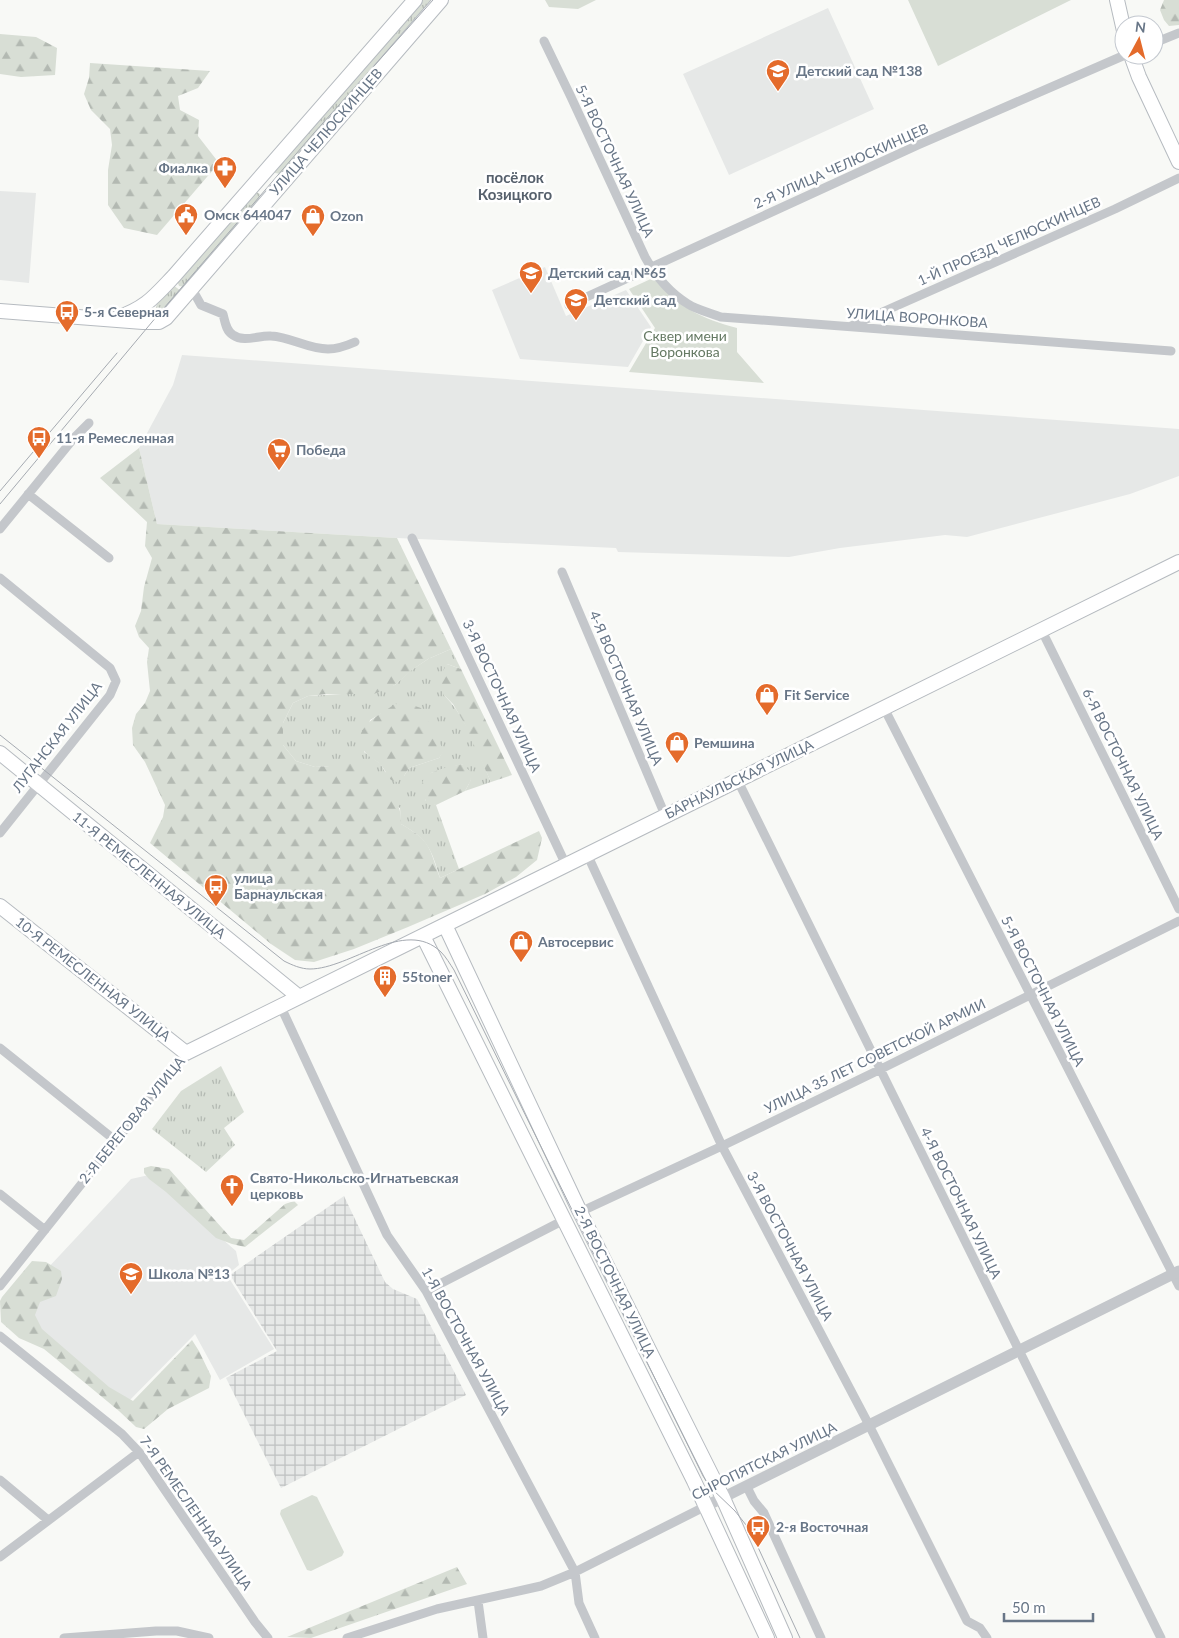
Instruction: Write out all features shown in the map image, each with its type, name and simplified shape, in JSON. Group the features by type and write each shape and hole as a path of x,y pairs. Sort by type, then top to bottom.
{"main road":[{"name":"УЛИЦА ЧЕЛЮСКИНЦЕВ","path":"112,320 140,309 151,300 415,0"},
{"name":"УЛИЦА ЧЕЛЮСКИНЦЕВ","path":"112,320 159,322 166,318 441,0"},
{"path":"1117,0 1120,15"},
{"path":"1135,65 1179,162"},
{"path":"258,179 274,192"},
{"path":"0,311 112,320"},
{"name":"БАРНАУЛЬСКАЯ УЛИЦА","path":"299,997 1179,562"},
{"name":"11-Я РЕМЕСЛЕННАЯ УЛИЦА","path":"0,753 299,997"},
{"name":"10-Я РЕМЕСЛЕННАЯ УЛИЦА","path":"0,906 186,1053"},
{"name":"2-Я ВОСТОЧНАЯ УЛИЦА","path":"445,925 580,1212 722,1498 785,1638"},
{"name":"2-Я ВОСТОЧНАЯ УЛИЦА","path":"423,936 706,1506 767,1638"},
{"name":"2-Я БЕРЕГОВАЯ УЛИЦА","path":"186,1053 299,997"}],"street":[{"path":"1164,39 1179,33"},
{"name":"5-Я ВОСТОЧНАЯ УЛИЦА","path":"544,41 651,268 668,288"},
{"name":"2-Я УЛИЦА ЧЕЛЮСКИНЦЕВ","path":"569,305 918,145 1114,60"},
{"name":"1-Й ПРОЕЗД ЧЕЛЮСКИНЦЕВ","path":"849,327 1115,209 1179,178"},
{"name":"УЛИЦА ВОРОНКОВА","path":"668,288 688,304 721,317 1171,351"},
{"path":"192,289 201,305 223,314 226,328 232,335 238,338 280,337 314,348 330,349 344,347 355,342"},
{"path":"0,529 74,438 90,424"},
{"path":"28,494 109,558"},
{"name":"3-Я ВОСТОЧНАЯ УЛИЦА","path":"412,538 566,864"},
{"name":"4-Я ВОСТОЧНАЯ УЛИЦА","path":"562,572 665,815"},
{"name":"ЛУГАНСКАЯ УЛИЦА","path":"0,578 110,668 116,681 110,695 0,833"},
{"name":"6-Я ВОСТОЧНАЯ УЛИЦА","path":"1042,631 1179,909"},
{"name":"5-Я ВОСТОЧНАЯ УЛИЦА","path":"884,708 1030,996 1176,1272 1179,1286"},
{"name":"4-Я ВОСТОЧНАЯ УЛИЦА","path":"737,779 1161,1638"},
{"name":"3-Я ВОСТОЧНАЯ УЛИЦА","path":"586,854 722,1146 869,1425 967,1621 980,1628 987,1638"},
{"name":"УЛИЦА 35 ЛЕТ СОВЕТСКОЙ АРМИИ","path":"580,1212 881,1069 1179,921"},
{"name":"1-Я ВОСТОЧНАЯ УЛИЦА","path":"280,1005 387,1235 426,1291 575,1572 579,1603 595,1638"},
{"path":"0,1048 116,1141"},
{"name":"2-Я БЕРЕГОВАЯ УЛИЦА","path":"0,1286 186,1053"},
{"path":"0,1194 44,1230"},
{"path":"426,1291 564,1220"},
{"name":"СЫРОПЯТСКАЯ УЛИЦА","path":"347,1638 364,1636 436,1609 540,1586 575,1572 1176,1272"},
{"name":"7-Я РЕМЕСЛЕННАЯ УЛИЦА","path":"0,1336 122,1434 139,1452 268,1638"},
{"path":"0,1557 139,1452"},
{"path":"0,1480 48,1520"},
{"path":"747,1487 754,1501 764,1514 821,1638"},
{"path":"478,1601 483,1638"},
{"path":"64,1638 177,1631 209,1638"}],"shaded area":[{"name":"Детский сад №138","path":"828,8 874,109 729,175 683,74"},
{"path":"0,191 36,193 29,283 0,280"},
{"name":"Детский сад","path":"545,267 566,316 626,290 651,327 628,367 520,359 492,290"},
{"path":"182,355 1179,429 1179,476 1130,494 967,537 945,535 840,548 789,557 618,552 616,548 157,524 139,448 173,385"},
{"name":"Школа №13","path":"149,1175 236,1251 239,1265 227,1275 274,1349 220,1380 195,1334 127,1403 4,1315 131,1179"},
{"path":"344,1196 385,1282 393,1289 417,1299 466,1395 281,1488 226,1378 277,1351 230,1275"}],"green space":[{"path":"422,0 434,0 281,174 275,173 275,168"},
{"path":"545,0 596,0 578,9 549,7"},
{"path":"908,0 1071,0 938,66"},
{"path":"1164,0 1179,0 1179,25 1169,26 1160,10"},
{"path":"0,34 36,37 57,48 55,75 21,77 0,74"},
{"path":"90,63 210,71 198,88 178,96 180,110 199,120 198,136 219,163 157,235 124,228 108,205 108,170 112,145 110,129 91,110 84,94 89,78"},
{"path":"254,191 260,194 259,199 185,287 179,286 177,280"},
{"name":"Сквер имени Воронкова","path":"655,277 681,304 702,316 737,328 737,352 764,383 629,372 655,328 629,289"},
{"path":"173,285 181,291 158,316 155,315 157,304"},
{"path":"139,448 157,524 397,538 451,649 428,659 395,685 374,694 308,696 293,703 283,723 283,745 296,761 315,767 330,766 343,760 370,771 377,776 395,798 400,812 401,824 418,835 428,846 440,878 539,831 542,838 537,860 516,877 485,894 354,949 314,962 295,960 271,944 150,843 163,817 165,805 145,762 133,745 132,728 136,714 145,703 150,691 147,662 149,648 139,637 135,626 141,611 144,587 152,558 145,546 147,522 100,478"},
{"path":"451,649 461,669 447,664 444,695 466,725 491,782 465,791 471,780 462,764 431,773 425,800 436,805 459,869 440,878 428,846 418,835 401,824 400,808 330,766 315,767 296,761 283,745 283,723 293,703 308,696 358,693 395,685 410,671 428,659","holes":["382,713 443,751 439,758 409,768 404,776 385,772 381,764 364,752 370,720"]},
{"path":"447,664 461,669 512,775 491,782 463,721 453,704 444,695 440,685 440,676"},
{"path":"395,704 412,705 421,708 444,751 439,758 409,768 397,782 391,780 380,764 367,754 361,744 360,737 368,724"},
{"path":"462,764 470,771 471,780 465,791 436,805 428,804 423,794 422,786 424,779 436,771"},
{"path":"221,1066 244,1112 224,1128 235,1145 206,1172 152,1129 181,1091"},
{"path":"151,1166 169,1169 231,1238 244,1240 285,1204 294,1201 298,1205 245,1247 232,1244 216,1238 149,1179 144,1173 144,1168"},
{"path":"32,1261 46,1262 61,1271 62,1279 56,1296 40,1302 35,1315 42,1329 109,1387 133,1401 192,1340 211,1376 209,1388 168,1409 144,1429 136,1427 44,1349 19,1338 1,1322 0,1301 2,1297"},
{"path":"312,1495 317,1497 344,1552 342,1556 311,1571 307,1570 280,1514 281,1510"},
{"path":"457,1567 467,1584 311,1638 287,1637"}],"tram line":[{"path":"0,504 152,322 314,133 433,0"},
{"path":"0,491 117,353"},
{"path":"0,735 284,961 307,969 326,967 377,947 411,940 427,943 443,954 454,970 703,1476 710,1487 735,1511 750,1530 800,1638"}],"place":[{"name":"Детский сад №138","path":"778,92"},
{"name":"Фиалка","path":"225,189"},
{"name":"Омск 644047","path":"186,236"},
{"name":"Ozon","path":"313,237"},
{"name":"Детский сад №65","path":"531,294"},
{"name":"Детский сад","path":"576,321"},
{"name":"5-я Северная","path":"67,333"},
{"name":"11-я Ремесленная","path":"39,459"},
{"name":"Победа","path":"279,471"},
{"name":"Fit Service","path":"767,716"},
{"name":"Ремшина","path":"677,764"},
{"name":"улица Барнаульская","path":"216,907"},
{"name":"Автосервис","path":"521,963"},
{"name":"55toner","path":"385,998"},
{"name":"Свято-Никольско-Игнатьевская церковь","path":"232,1207"},
{"name":"Школа №13","path":"131,1295"},
{"name":"2-я Восточная","path":"758,1548"}],"district":[{"name":"посёлок Козицкого","path":"515,186"}]}
